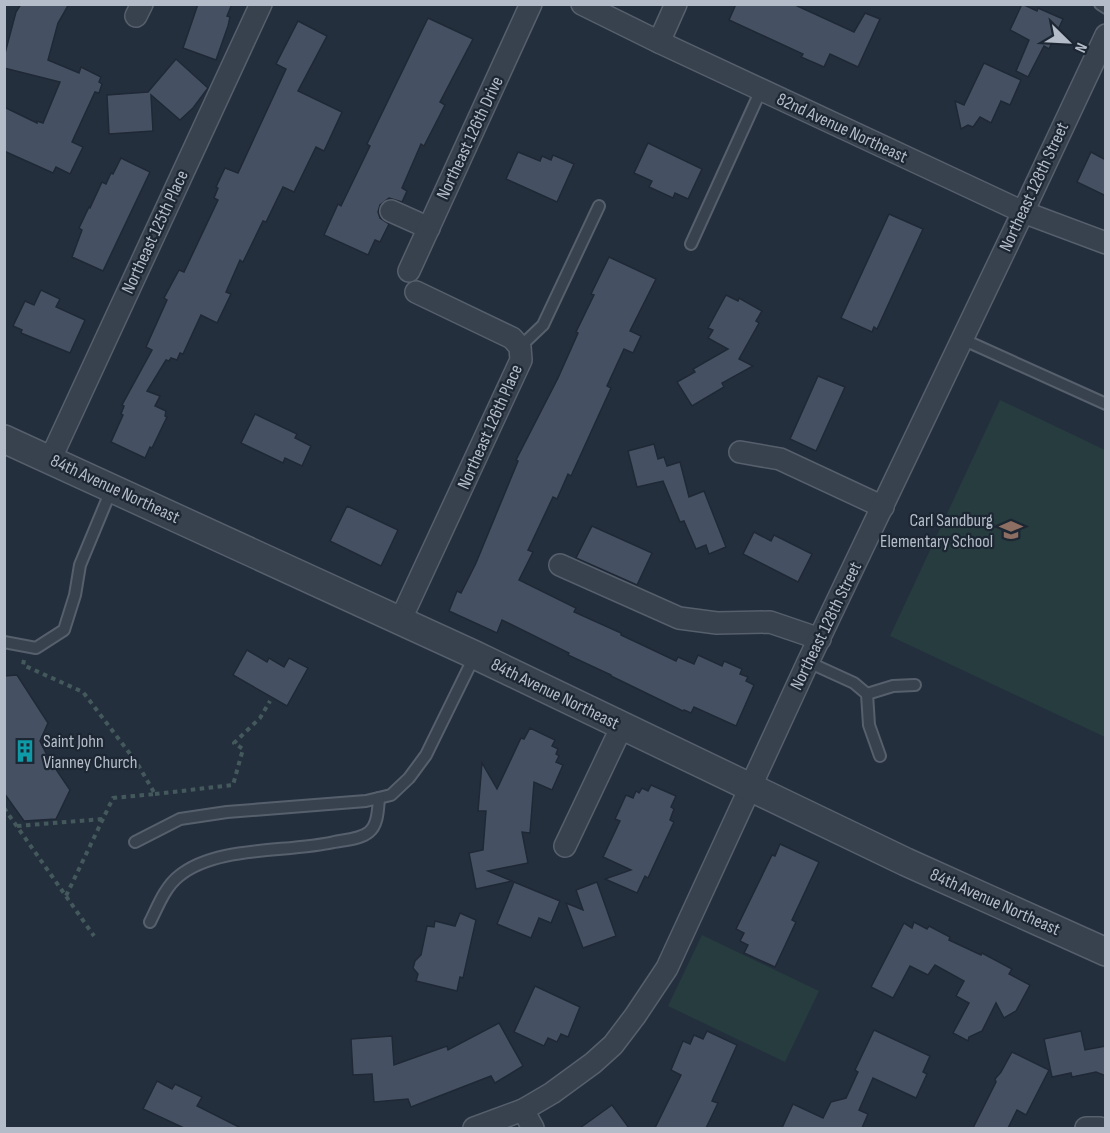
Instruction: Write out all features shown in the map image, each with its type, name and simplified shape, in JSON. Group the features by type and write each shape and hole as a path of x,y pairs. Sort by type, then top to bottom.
{"street":[{"name":"Northeast 125th Place","path":"50,460 261,4"},
{"name":"Northeast 126th Drive","path":"409,271 531,4"},
{"name":"82nd Avenue Northeast","path":"582,4 658,42 1023,212 1106,243"},
{"path":"658,42 676,4"},
{"name":"Northeast 128th Street","path":"474,1128 528,1119 552,1094 593,1063 613,1044 667,968 808,662 1106,35"},
{"path":"391,211 429,228"},
{"path":"416,292 501,332 512,338 520,347"},
{"name":"Northeast 126th Place","path":"400,621 517,372 521,360 520,347"},
{"name":"84th Avenue Northeast","path":"4,438 475,655 906,862 1106,952"},
{"path":"740,452 780,459 883,507"},
{"path":"560,566 679,618 717,623 770,622 820,639"},
{"path":"565,846 622,726"},
{"path":"1086,1128 1100,1128"}],"lane":[{"path":"1100,4 1106,8"},
{"path":"692,244 761,90"},
{"name":"Northeast 126th Place","path":"520,347 543,325 599,206"},
{"path":"962,339 1106,404"},
{"path":"4,642 36,648 64,630 75,595 80,565 112,488"},
{"path":"135,842 180,819 391,795 409,778 426,755 475,655"},
{"path":"808,662 854,683 867,693 869,725 880,756"},
{"path":"867,693 893,686 915,685"},
{"path":"150,922 164,894 178,876 205,860 266,850 314,847 369,833 375,823 380,798"}],"path":[{"path":"27,646 22,665 83,692 137,763 155,794"},
{"path":"66,896 113,798 233,785 243,749 234,743 260,718 270,701"},
{"path":"4,808 94,936"},
{"path":"17,826 103,819"}],"green space":[{"path":"1000,400 1105,450 1105,737 890,636"},
{"path":"702,935 819,991 785,1062 668,1006"}],"building":[{"path":"21,4 69,4 58,23 48,60 79,73 81,67 101,77 99,82 102,84 99,93 95,92 72,142 83,147 70,174 56,167 53,173 4,151 4,107 37,123 37,121 43,123 60,82 4,68 4,57 16,12"},
{"path":"198,4 232,4 227,16 230,17 228,26 216,60 183,48"},
{"path":"736,4 793,4 854,32 865,13 880,19 858,67 830,54 824,67 801,57 803,54 729,20"},
{"path":"1022,4 1063,19 1049,49 1044,46 1028,77 1016,71 1029,40 1010,30"},
{"path":"428,18 473,39 440,102 445,105 424,146 421,144 402,188 407,191 402,202 389,198 380,205 378,212 380,218 389,224 380,242 375,240 368,255 324,235 370,146 367,144"},
{"path":"298,21 327,36 298,91 342,112 324,151 316,147 294,192 283,187 243,262 240,260 226,292 231,294 217,323 201,315 183,354 180,353 177,360 171,358 169,361 166,360 147,391 160,396 155,406 166,411 165,416 167,417 145,458 111,442 123,415 121,414 124,406 122,405 152,350 146,347 167,300 164,298 179,270 184,272 218,200 214,198 218,188 216,187 225,168 238,173 286,69 276,64"},
{"path":"176,59 208,88 193,108 180,120 151,95 153,131 109,134 107,95 148,92"},
{"path":"984,63 1021,80 1010,105 1001,101 991,123 980,117 973,127 968,125 961,129 955,101 964,105"},
{"path":"648,143 702,169 688,199 675,193 673,198 649,187 652,181 634,173"},
{"path":"518,152 540,161 542,156 551,160 553,155 574,164 557,202 506,179"},
{"path":"1091,152 1106,160 1106,196 1077,182"},
{"path":"121,158 150,172 103,271 72,257 82,230 79,228 89,207 102,182 106,184"},
{"path":"889,214 923,229 877,329 874,327 872,332 841,318"},
{"path":"609,257 656,279 630,331 641,336 633,353 624,349 607,386 611,388 571,476 568,474 557,499 553,497 528,550 533,552 519,580 576,608 574,612 676,661 678,657 694,664 698,655 722,666 724,661 742,669 740,674 748,677 746,681 754,685 736,726 694,707 691,713 683,711 502,620 497,633 449,611 457,591 461,593 476,563 518,461 516,460 558,378 594,295 591,294"},
{"path":"41,290 60,299 56,307 85,320 70,353 21,333 22,330 13,326 25,301 34,305"},
{"path":"726,295 738,301 739,298 762,311 756,321 759,323 739,359 753,366 722,383 724,387 692,406 677,382 695,372 693,369 728,349 708,338 713,330 708,328"},
{"path":"818,376 845,387 816,451 790,439"},
{"path":"255,414 297,434 295,438 311,446 302,466 285,458 283,463 241,443"},
{"path":"654,444 658,459 664,457 667,466 680,462 689,497 704,491 726,547 709,554 706,545 696,549 684,521 680,522 663,481 637,487 628,451"},
{"path":"347,506 398,530 381,566 330,541"},
{"path":"592,526 652,553 637,585 576,558"},
{"path":"754,532 771,541 774,535 812,554 798,582 743,554"},
{"path":"247,650 267,662 269,658 284,667 289,658 308,668 287,706 233,675"},
{"name":"Saint John Vianney Church","path":"17,675 48,723 40,741 70,790 56,819 24,821 4,793 4,676"},
{"path":"530,728 555,740 552,746 558,749 556,754 559,756 556,762 563,765 552,790 534,782 530,833 522,832 528,863 488,871 512,881 476,889 469,853 483,850 486,811 478,811 482,763 497,789 521,738 524,739"},
{"path":"651,785 676,796 671,807 674,809 670,820 674,822 648,878 645,876 637,893 605,879 631,870 603,857 620,821 615,819 626,795 633,798 636,791 639,793 642,788 648,791"},
{"path":"780,844 819,862 792,920 796,922 775,967 744,953 748,945 740,941 744,933 736,929 772,855 775,856"},
{"path":"514,882 560,901 551,923 539,918 531,938 497,924"},
{"path":"597,882 616,936 583,948 566,903 583,910 576,890"},
{"path":"460,913 476,920 463,978 460,977 457,991 416,981 418,974 413,968 415,961 421,955 427,926 434,927 435,921 455,926"},
{"path":"914,922 927,929 929,926 950,937 949,940 981,955 982,953 1012,969 1009,974 1030,985 1016,1011 1004,1018 996,1003 982,1031 969,1037 968,1041 953,1033 969,1003 956,996 964,981 935,965 928,975 910,966 893,998 871,987 904,923 912,928"},
{"path":"535,986 580,1007 568,1037 561,1034 557,1042 548,1038 544,1046 514,1032"},
{"path":"499,1023 523,1066 495,1083 491,1076 411,1107 408,1099 374,1102 372,1074 353,1075 351,1039 392,1036 394,1065 447,1046 448,1050"},
{"path":"874,1030 930,1056 923,1072 927,1074 916,1098 873,1078 859,1110 868,1114 862,1128 782,1128 793,1104 823,1118 831,1102 846,1098 858,1072 855,1070"},
{"path":"707,1031 737,1045 712,1101 718,1103 706,1128 655,1128 681,1075 671,1070 683,1041 690,1044 694,1035 703,1039"},
{"path":"1081,1031 1085,1050 1106,1046 1106,1076 1096,1072 1072,1077 1071,1073 1052,1077 1044,1039"},
{"path":"1012,1052 1049,1070 1026,1115 1017,1110 1008,1128 973,1128 996,1082 995,1079"},
{"path":"157,1081 172,1089 175,1084 202,1097 197,1106 241,1128 184,1128 143,1109"},
{"path":"612,1105 629,1128 580,1128"}],"place":[{"name":"Carl Sandburg Elementary School","path":"1011,530"},
{"name":"Saint John Vianney Church","path":"25,751"}]}
